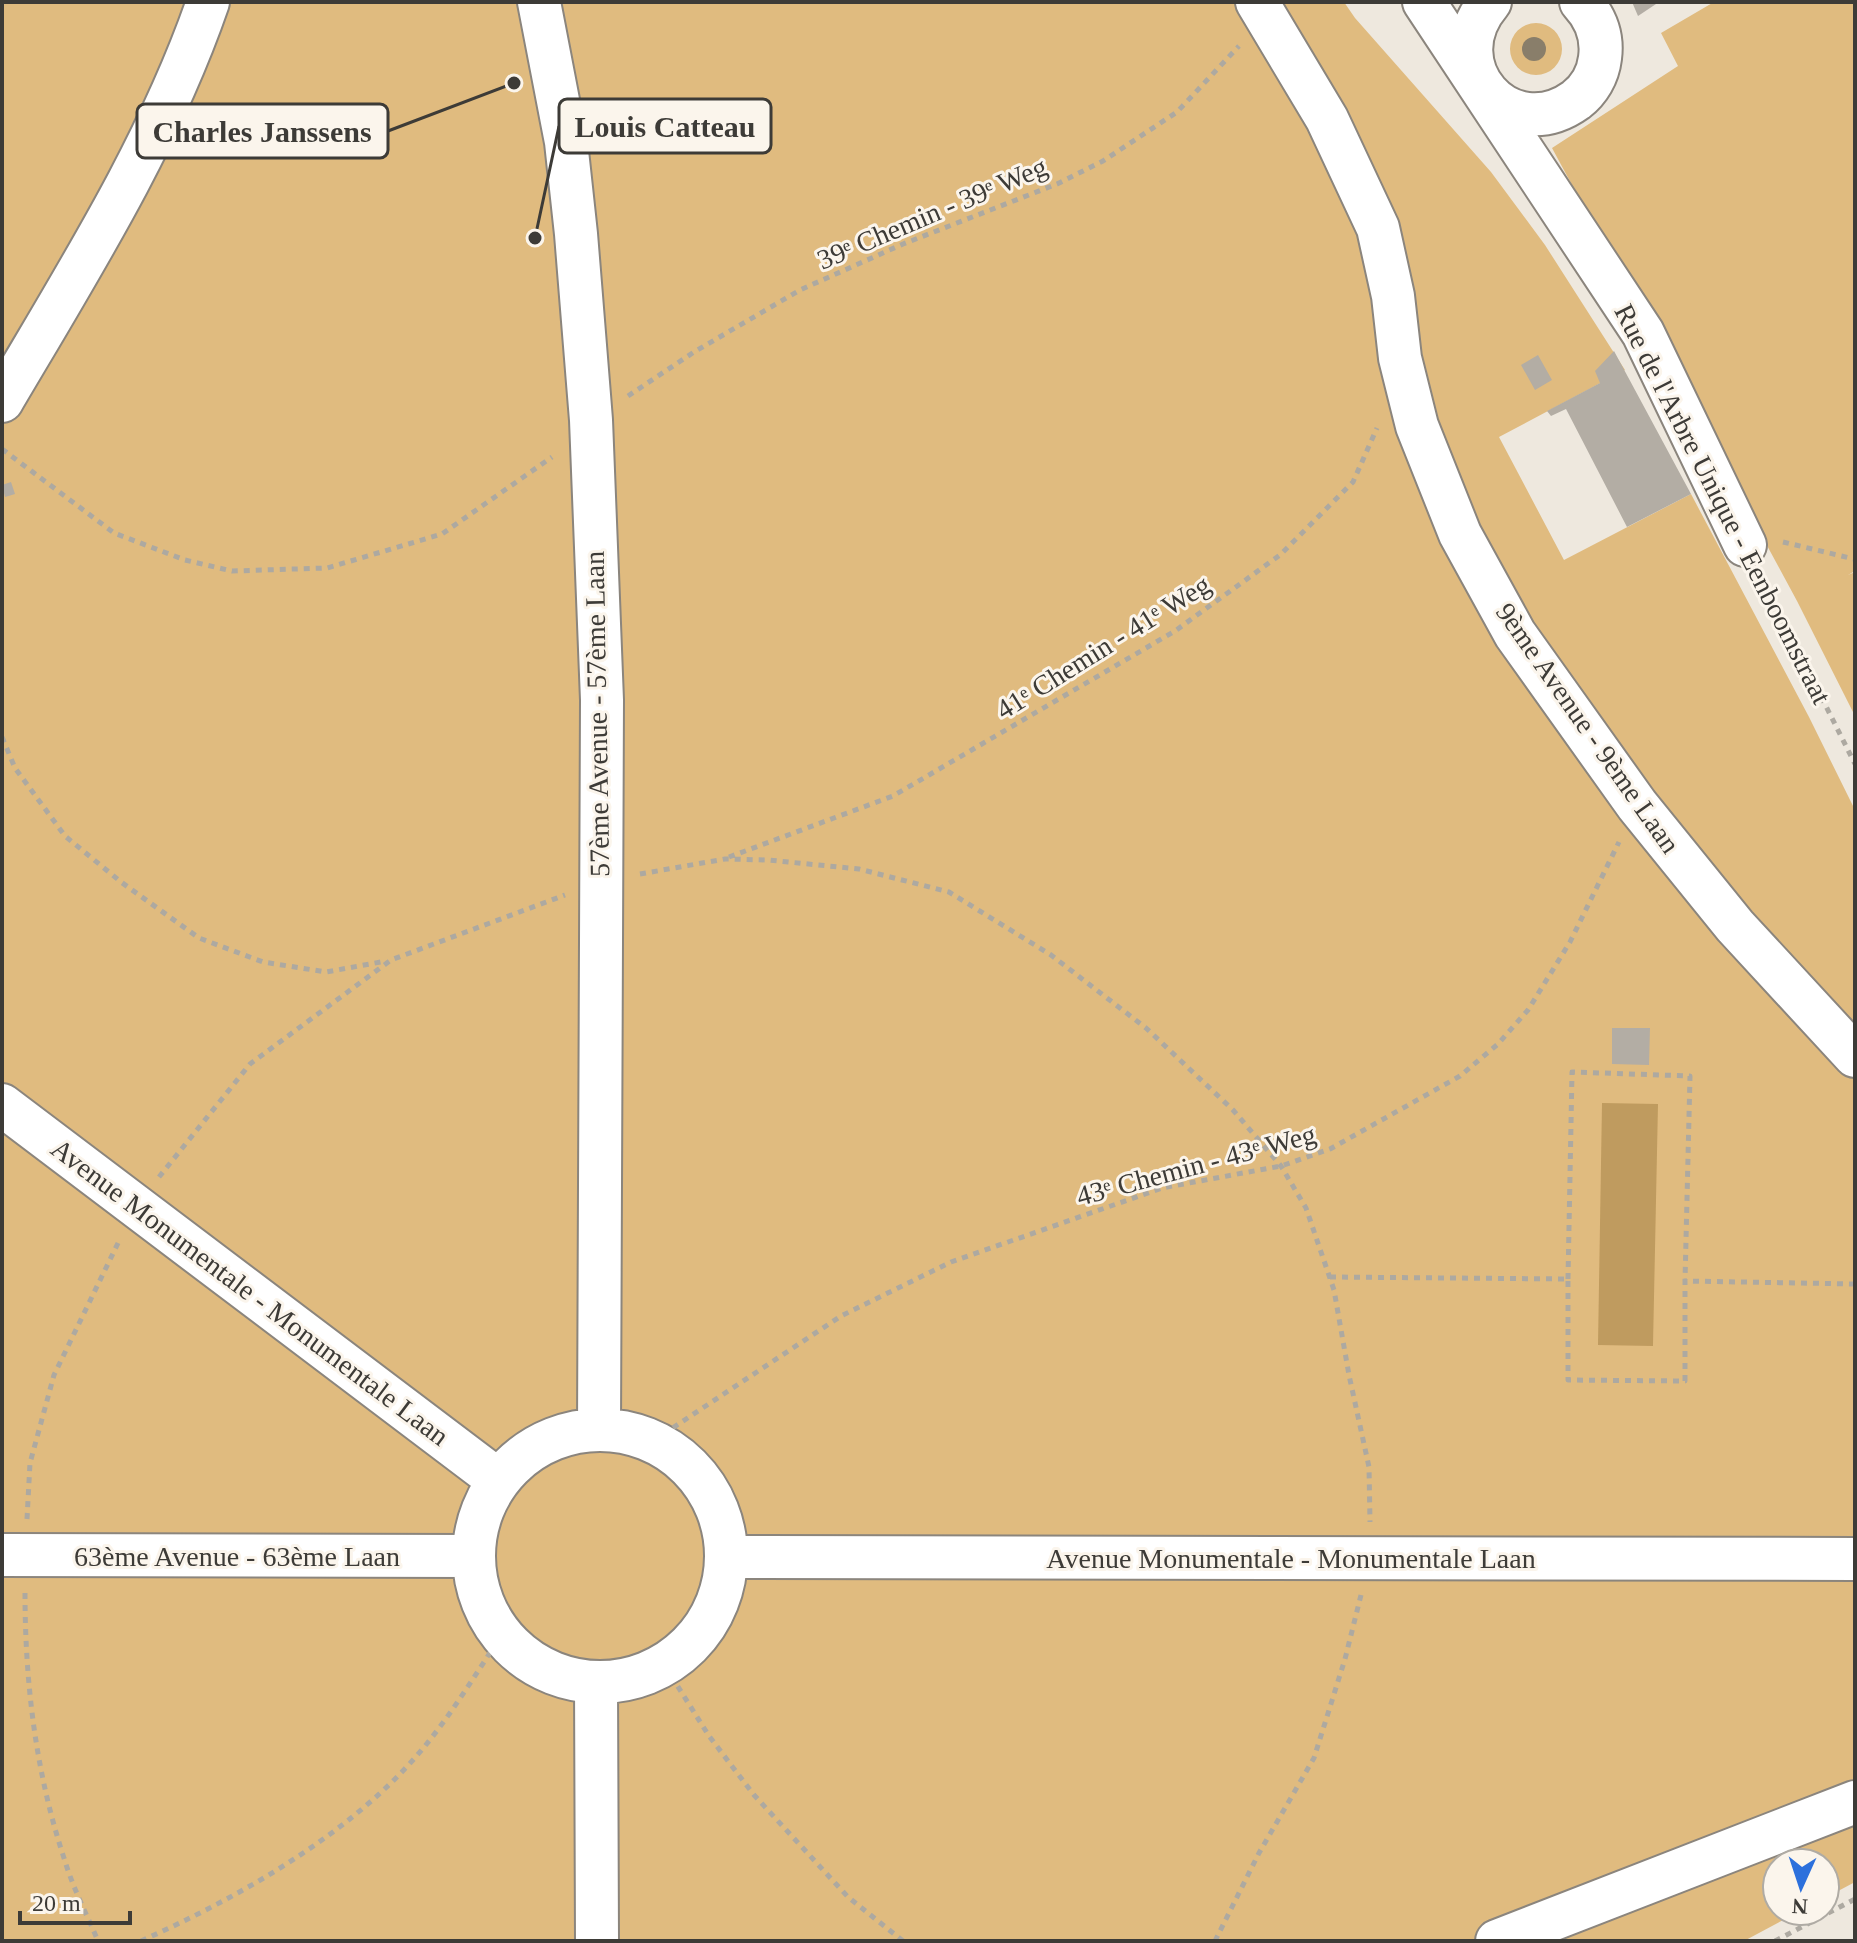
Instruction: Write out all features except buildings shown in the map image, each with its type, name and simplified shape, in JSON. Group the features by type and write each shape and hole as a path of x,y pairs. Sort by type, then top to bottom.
{"street":[{"path":"2,401 117,207 192,50 208,2"},
{"name":"57ème Avenue - 57ème Laan","path":"539,2 566,142 591,420 602,700 599,1430"},
{"name":"Rue de l'Arbre Unique - Eenboomstraat","path":"1424,2 1643,333 1745,545"},
{"name":"Rue de l'Arbre Unique - Eenboomstraat","path":"1490,2 1472,31 1470,50 1473,69 1493,99 1509,109 1527,114 1546,114 1564,108 1580,98 1592,84 1602,47 1599,29 1591,12 1581,2"},
{"name":"9ème Avenue - 9ème Laan","path":"1261,9 1327,119 1378,228 1393,296 1400,358 1417,426 1460,534 1515,634 1637,805 1735,926 1855,1056"},
{"name":"Avenue Monumentale - Monumentale Laan","path":"2,1105 498,1480"},
{"path":"585,1430 619,1430 653,1441 668,1448 700,1477 721,1514 728,1557 720,1600 698,1638 665,1666 632,1679 596,1683 560,1677 528,1660 501,1636 480,1598 473,1556 476,1529 484,1503 498,1480 522,1455 552,1439 585,1430"},
{"name":"63ème Avenue - 63ème Laan","path":"13,1556 473,1556"},
{"name":"Avenue Monumentale - Monumentale Laan","path":"728,1557 1855,1559"},
{"path":"596,1683 597,1941"},
{"path":"1497,1941 1855,1802"}],"path":[{"name":"39ᵉ Chemin - 39ᵉ Weg","path":"2,449 114,533 185,560 232,571 327,568 442,534 543,465 591,420 694,352 800,290 903,244 1057,184 1103,161 1177,112 1208,82 1261,9"},
{"name":"41ᵉ Chemin - 41ᵉ Weg","path":"725,859 893,796 1175,631 1280,555 1343,493 1353,482 1377,427"},
{"path":"1745,545 1770,539 1855,559"},
{"name":"Rue de l'Arbre Unique - Eenboomstraat","path":"1745,545 1855,764"},
{"path":"2,737 15,768 65,836 121,882 199,938 263,962 326,972 391,960 599,883 668,867 725,859 859,869 949,892 1051,955 1146,1028 1233,1110 1281,1166 1306,1208 1330,1277 1369,1467 1370,1557 1345,1659 1314,1758 1259,1853 1215,1941"},
{"name":"43ᵉ Chemin - 43ᵉ Weg","path":"653,1441 737,1382 841,1316 951,1262 1162,1188 1281,1166 1330,1149 1460,1076 1498,1044 1528,1010 1570,942 1637,805"},
{"path":"98,1941 65,1862 38,1755 13,1556 30,1463 54,1375 136,1206 250,1064 391,960"},
{"path":"1572,1072 1690,1076 1685,1381 1568,1380 1568,1279 1572,1072"},
{"path":"1330,1277 1568,1279"},
{"path":"1685,1281 1855,1284"},
{"path":"141,1941 193,1918 269,1875 346,1821 413,1760 501,1636"},
{"path":"665,1666 709,1736 754,1795 848,1897 903,1941"},
{"path":"1775,1941 1855,1899"}],"shaded area":[{"path":"2,2 1344,2 1491,172 1545,245 1625,370 1499,437 1564,560 1691,494 1855,810 1855,1882 1841,1889 1841,1847 1761,1847 1761,1927 1770,1927 1744,1941 2,1941"},
{"path":"1714,2 1855,2 1855,571 1848,575 1855,572 1855,716 1797,601 1552,148 1678,66 1661,33"},
{"path":"1536,23 1555,30 1562,49 1555,68 1536,75 1517,68 1510,49 1517,30"},
{"path":"1602,1103 1658,1104 1653,1346 1598,1345"}],"place":[{"name":"Charles Janssens","path":"514,83"},
{"name":"Louis Catteau","path":"535,238"}]}
